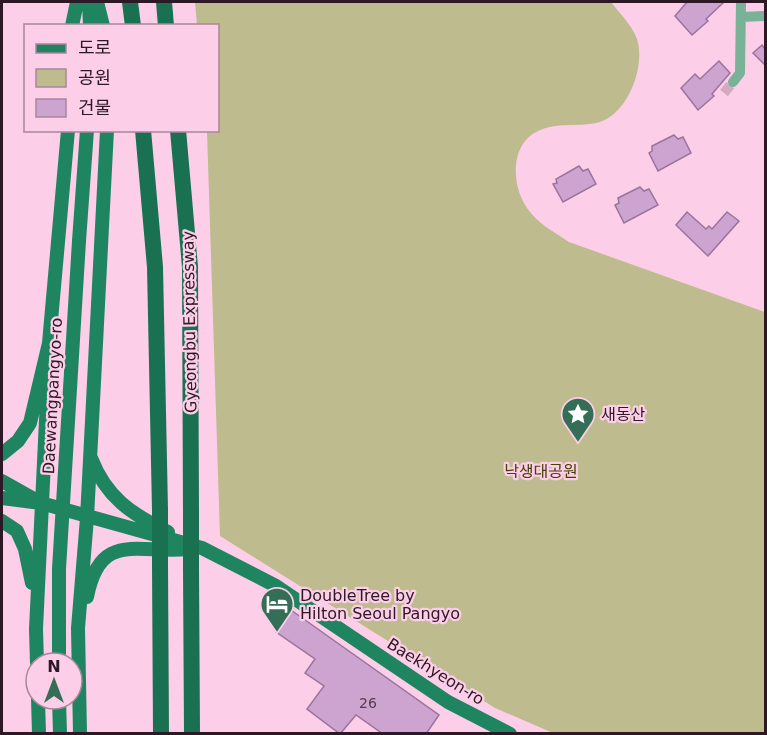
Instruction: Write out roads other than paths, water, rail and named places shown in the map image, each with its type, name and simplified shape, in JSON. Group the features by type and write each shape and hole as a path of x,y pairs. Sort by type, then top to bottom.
{"highway":[{"path":"130,2 133,24"},
{"path":"164,2 166,24"},
{"name":"Gyeongbu Expressway","path":"143,132 155,267 160,510 161,734"},
{"name":"Gyeongbu Expressway","path":"178,132 190,267 192,734"}],"main road":[{"path":"72,24 77,2"},
{"path":"89,2 90,24"},
{"path":"96,2 102,24"},
{"path":"2,454 18,441 30,423 50,343 68,132"},
{"name":"Daewangpangyo-ro","path":"59,651 59,569 87,132"},
{"path":"80,734 78,628 87,518 107,132"},
{"name":"Daewangpangyo-ro","path":"37,651 41,503 50,343"},
{"path":"90,454 98,476 109,493 118,501 149,523 202,548"},
{"path":"2,480 41,503"},
{"path":"2,498 41,503"},
{"name":"Baekhyeon-ro","path":"41,503 87,518 202,548 276,586 448,702 510,734"},
{"path":"2,521 17,531 25,549 32,575 36,629"},
{"path":"78,628 90,583 98,563 107,554 126,548 177,550 202,548"},
{"path":"38,711 39,734"},
{"path":"59,711 60,734"}],"lane":[{"path":"733,82 740,73 741,2"},
{"path":"741,17 765,16"}],"tunnel":[{"path":"724,93 733,82"}],"place":[{"name":"새동산","path":"578,443"},
{"name":"DoubleTree by Hilton Seoul Pangyo","path":"277,633"}],"park label":[{"name":"낙생대공원","path":"541,471"}]}
